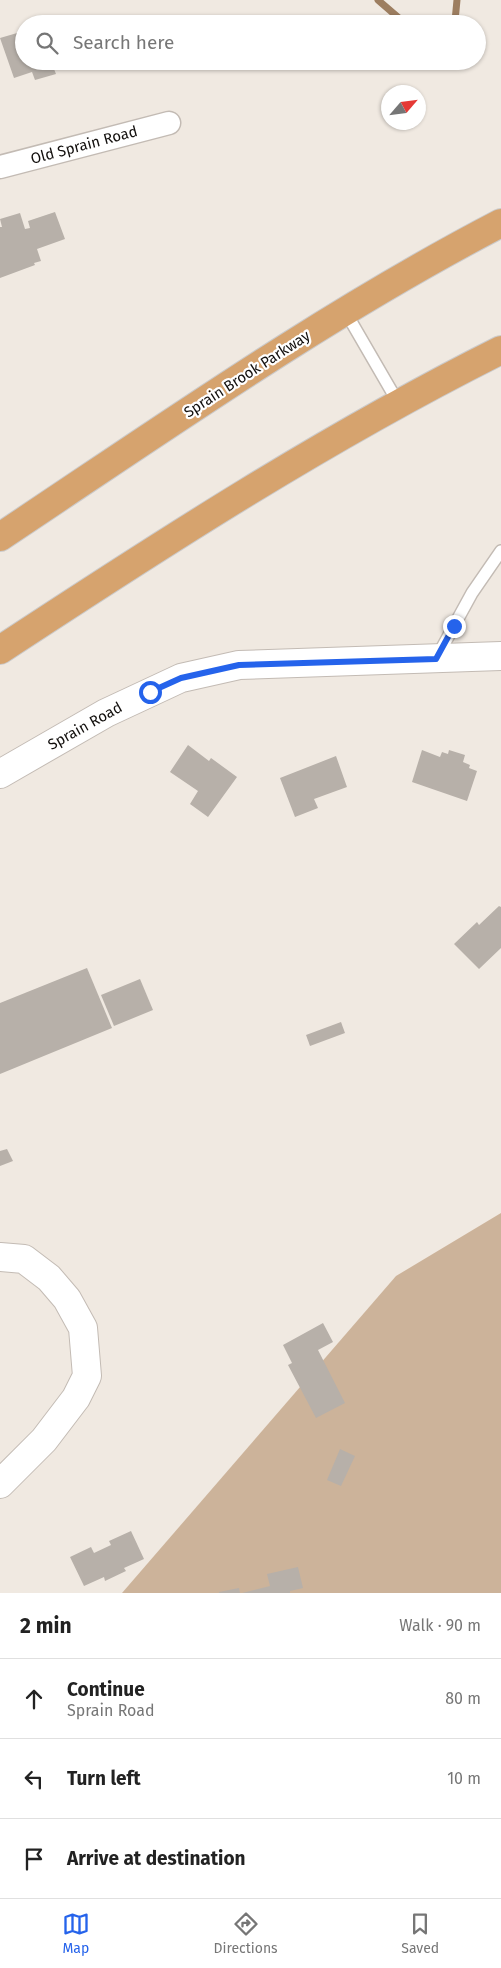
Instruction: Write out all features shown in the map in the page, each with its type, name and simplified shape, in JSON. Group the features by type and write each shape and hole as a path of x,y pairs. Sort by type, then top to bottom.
{"highway":[{"name":"Sprain Brook Parkway","path":"0,536 345,311 384,287 501,223"},
{"path":"0,650 217,511 323,447 501,350"}],"street":[{"name":"Old Sprain Road","path":"0,167 169,123"},
{"name":"Sprain Road","path":"0,774 106,713 181,678 239,665 501,656"},
{"path":"0,1257 24,1259 49,1278 67,1299 83,1328 87,1376 76,1398 44,1440 0,1484"}],"lane":[{"path":"345,311 400,404"},
{"path":"436,659 472,593 501,551"}],"shaded area":[{"path":"501,1213 501,1593 122,1593 396,1276"}],"building":[{"path":"15,34 15,70 54,70 56,74 35,80 32,72 14,78 0,38"},
{"path":"55,212 65,239 37,249 41,261 34,263 35,265 0,278 0,227 2,227 0,219 20,213 25,229 30,228 28,221"},
{"path":"188,745 209,761 211,758 237,777 208,817 190,804 198,791 170,772"},
{"path":"422,750 440,757 442,752 448,754 449,750 465,755 463,762 470,765 469,768 477,771 467,801 412,782"},
{"path":"336,756 347,787 314,799 318,808 295,817 280,778"},
{"path":"499,906 501,907 501,948 479,969 454,944 477,922 479,925"},
{"path":"87,968 112,1028 0,1074 0,1003"},
{"path":"140,979 153,1010 114,1026 101,995"},
{"path":"341,1022 345,1033 310,1046 306,1035"},
{"path":"7,1149 13,1161 0,1166 0,1151"},
{"path":"323,1323 333,1342 318,1350 345,1403 316,1418 288,1365 292,1363 283,1345"},
{"path":"340,1449 355,1456 341,1486 327,1480"},
{"path":"131,1531 144,1559 124,1568 126,1571 105,1581 104,1577 84,1586 70,1557 91,1547 94,1553 111,1545 109,1541"},
{"path":"298,1567 303,1588 290,1591 290,1593 242,1593 270,1586 267,1574"},
{"path":"239,1588 240,1593 219,1593 219,1592"}],"waterway":[{"path":"378,0 395,15"},
{"path":"456,15 457,0"}],"route":[{"path":"150,692 181,678 239,665 436,659 454,626"}]}
